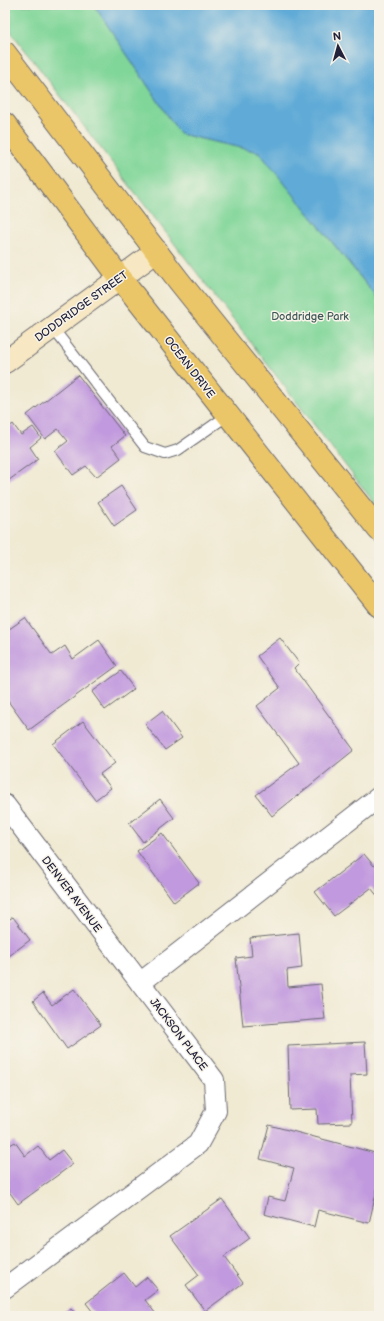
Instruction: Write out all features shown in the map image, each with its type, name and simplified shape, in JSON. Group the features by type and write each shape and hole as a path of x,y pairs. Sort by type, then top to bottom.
{"main road":[{"path":"5,53 157,251 379,530"},
{"name":"OCEAN DRIVE","path":"5,124 120,278 379,606"},
{"name":"DODDRIDGE STREET","path":"5,362 157,251"}],"street":[{"path":"140,983 379,797"},
{"name":"DENVER AVENUE","path":"5,804 12,827 140,983"},
{"name":"JACKSON PLACE","path":"5,1288 198,1144 216,1111 214,1080 140,983"}],"lane":[{"path":"52,327 146,447 165,454 178,450 228,415"}],"green space":[{"name":"Doddridge Park","path":"5,5 94,5 180,134 259,152 379,300 379,509 5,24"}],"water":[{"path":"94,5 379,5 379,300 259,152 180,134"}],"building":[{"path":"78,375 125,436 112,446 121,458 96,477 86,466 73,475 55,451 68,441 58,429 45,439 27,415"},
{"path":"13,424 21,435 33,427 41,438 30,447 38,459 5,483 5,430"},
{"path":"121,486 137,510 114,526 98,502"},
{"path":"25,618 52,655 65,646 73,659 99,640 117,666 29,730 5,697 5,632"},
{"path":"280,638 299,663 294,668 354,750 272,816 256,795 299,763 257,706 280,688 257,656"},
{"path":"121,671 134,689 105,710 92,692"},
{"path":"162,711 182,738 165,750 145,724"},
{"path":"83,721 115,763 100,774 111,788 95,800 53,744"},
{"path":"160,799 174,818 143,842 129,823"},
{"path":"162,833 199,883 174,902 137,851"},
{"path":"364,854 374,866 379,862 379,898 371,888 334,916 315,892"},
{"path":"13,917 30,940 5,959 5,922"},
{"path":"299,933 302,968 287,970 288,987 321,984 325,1019 243,1026 236,958 252,956 250,938"},
{"path":"74,989 101,1025 67,1049 33,1001 43,993 52,1005"},
{"path":"365,1042 367,1074 350,1075 352,1123 318,1124 317,1109 290,1110 288,1046"},
{"path":"269,1125 379,1154 379,1189 377,1189 369,1223 318,1210 314,1227 264,1214 268,1197 285,1201 294,1168 260,1159"},
{"path":"15,1142 25,1156 38,1146 49,1160 62,1150 73,1164 18,1204 8,1190 5,1192 5,1148"},
{"path":"222,1199 250,1238 224,1257 243,1283 205,1311 186,1285 199,1275 170,1236"},
{"path":"124,1273 135,1287 147,1277 158,1290 145,1300 156,1314 153,1316 96,1316 86,1303"},
{"path":"71,1308 77,1316 60,1316"}]}
